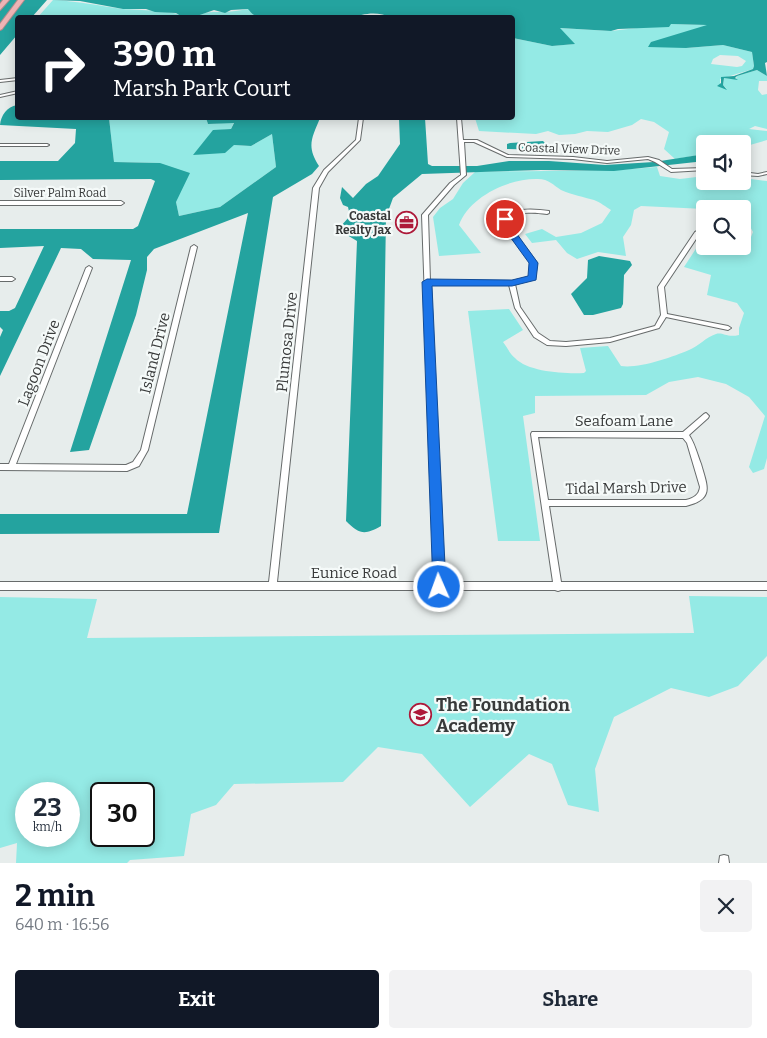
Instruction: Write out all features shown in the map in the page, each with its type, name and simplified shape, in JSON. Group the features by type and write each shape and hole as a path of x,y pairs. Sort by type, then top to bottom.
{"highway":[{"path":"0,8 6,0"},
{"path":"0,28 21,0"}],"street":[{"path":"0,81 15,79"},
{"path":"0,96 15,93"},
{"name":"Plumosa Drive","path":"273,586 316,188 326,171 358,140 361,120"},
{"path":"439,587 426,215 452,184 464,175 459,120"},
{"name":"Coastal View Drive","path":"462,141 475,142 507,156 573,158 607,162 648,158 676,172 696,170"},
{"path":"0,145 47,145"},
{"path":"751,174 767,173"},
{"name":"Silver Palm Road","path":"0,203 120,203"},
{"path":"427,282 512,283 533,278 535,268 529,256 504,223 505,219 510,215 524,211 547,212"},
{"path":"512,283 517,307 536,335 549,343 574,343 626,336 657,327 664,315 661,287 696,234"},
{"name":"Island Drive","path":"12,467 126,468 136,464 144,450 194,247"},
{"name":"Lagoon Drive","path":"12,467 89,268"},
{"path":"0,279 12,279"},
{"path":"664,315 728,328"},
{"name":"Seafoam Lane","path":"544,503 534,434 685,434 706,416"},
{"name":"Tidal Marsh Drive","path":"544,503 686,503 697,500 703,493 704,487 690,442 685,434"},
{"path":"0,467 12,467"},
{"path":"544,503 558,587"},
{"name":"Eunice Road","path":"0,586 767,586"}],"shaded area":[{"path":"0,0 47,0 34,15 15,15 15,37 0,55"},
{"path":"53,0 180,15 40,15"},
{"path":"53,0 767,0 767,62 765,63 767,76 757,70 737,76 735,78 738,80 724,78 723,85 727,90 717,86 721,83 721,77 734,76 753,69 752,52 723,45 686,48 648,47 651,42 707,25 671,24 669,27 618,29 611,31 560,28 575,44 552,46 515,38 515,15 384,15 375,13 361,15 254,15 248,9 231,10 225,13 214,10 200,15 179,15 146,9 123,9 80,1"},
{"path":"249,9 254,15 199,15 208,12 229,12"},
{"path":"671,24 709,25 700,29 686,48 723,45 752,52 753,69 720,79 720,84 727,89 723,85 724,78 736,79 737,76 757,70 767,76 767,81 759,81 758,90 762,95 767,94 767,129 755,126 749,129 767,131 767,140 751,145 751,135 696,135 696,156 675,159 664,149 669,132 654,122 641,119 632,125 608,132 587,131 559,135 548,131 536,134 479,131 476,120 515,120 515,38 552,46 574,44 559,28 611,31","holes":["720,55 738,56 746,61 742,66 737,67 711,64 713,59"]},
{"path":"15,106 15,120 109,120 114,162 160,163 190,173 176,202 179,216 220,207 276,167 272,134 251,146 234,145 225,153 193,155 213,130 231,129 234,123 208,124 207,120 319,120 311,147 319,166 312,174 273,197 219,533 0,534 0,514 187,514 248,213 154,249 147,257 147,270 136,315 89,450 70,452 131,260 93,259 81,249 61,248 0,376 0,337 3,330 0,327 0,311 9,311 15,308 44,246 0,248 0,229 133,229 138,226 155,181 151,179 0,180 0,161 58,161 75,143 76,129 0,125 5,112"},
{"path":"109,120 207,120 208,124 234,122 231,129 213,131 194,155 234,145 251,146 272,134 276,167 220,207 179,216 176,202 160,163 114,162"},
{"path":"399,120 425,120 428,164 432,166 477,166 509,161 549,161 605,165 654,162 696,155 696,162 614,171 541,170 422,174 393,198 386,217 381,526 371,531 363,532 355,529 346,521 357,241 347,235 342,235 339,228 350,216 348,207 343,205 340,198 342,187 353,198 366,184 378,176 400,144"},
{"path":"543,141 545,143 545,150 507,149 507,144 510,143"},
{"path":"657,167 660,176 680,179 696,177 696,190 751,190 751,179 767,181 767,458 764,469 753,473 749,467 765,416 749,397 726,384 698,377 669,382 646,395 535,396 535,413 523,416 540,541 498,541 468,311 509,309 523,330 503,342 512,355 521,363 538,369 567,373 584,373 586,371 580,348 608,346 621,366 637,366 689,350 716,334 739,335 739,328 744,313 737,303 707,295 711,275 684,267 696,249 696,255 751,255 751,237 753,232 751,228 751,200 696,200 696,209 641,206 634,210 631,225 623,237 626,256 598,252 577,259 567,253 556,240 532,243 525,234 542,229 556,237 581,233 602,223 611,210 596,201 565,192 542,179 515,182 503,186 491,191 471,206 459,225 481,253 439,256 433,217 440,208 453,199 463,183 475,172"},
{"path":"599,256 630,261 632,265 624,275 623,304 621,308 593,315 584,315 571,294 587,278 588,260"},
{"path":"689,596 767,597 767,656 738,686 709,697 671,688 614,717 595,769 599,812 568,805 552,764 529,754 470,807 422,754 378,747 343,782 234,784 216,805 191,814 184,856 130,860 127,863 16,863 17,847 80,847 80,782 15,782 15,844 0,848 0,597 97,599 87,638 694,633"}],"place":[{"name":"Coastal Realty Jax","path":"407,223"},
{"name":"The Foundation Academy","path":"420,715"}],"route":[{"path":"439,587 427,282 512,283 533,278 534,263 504,223 505,219"}]}
